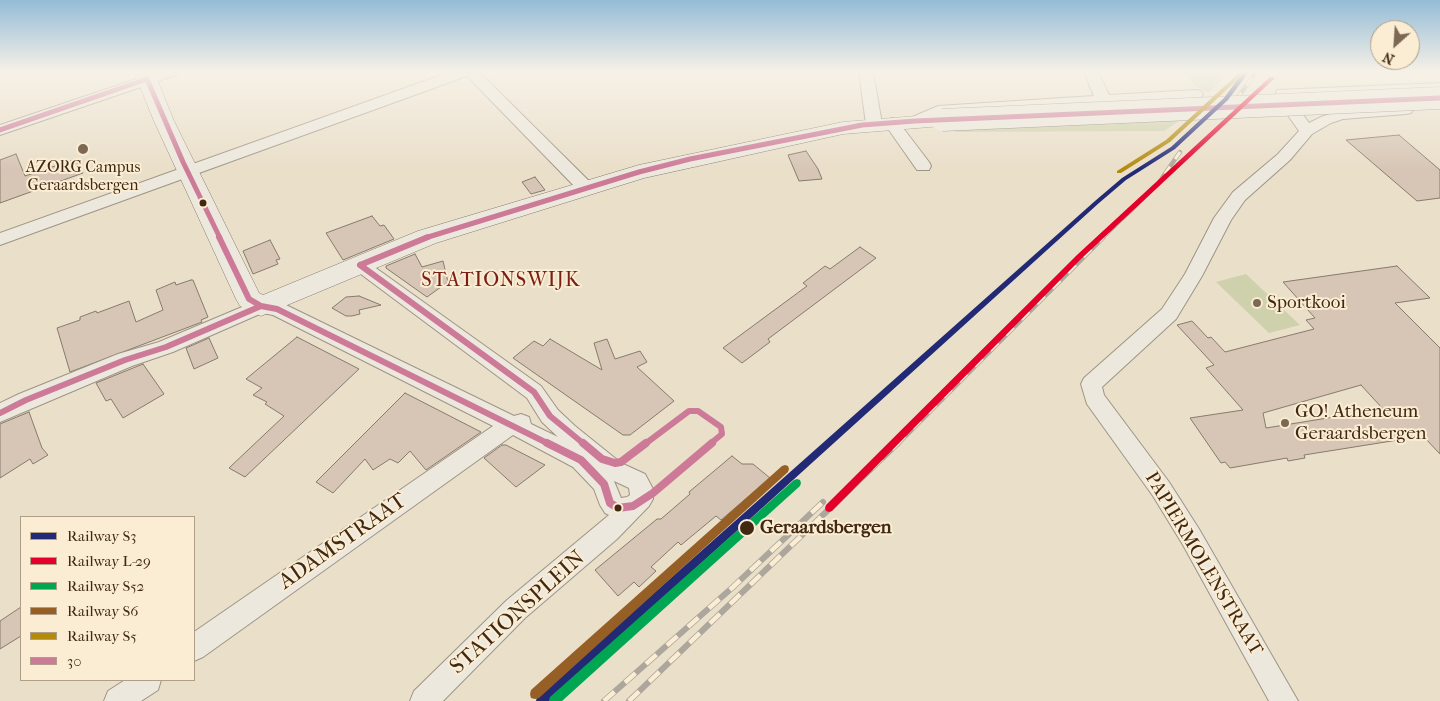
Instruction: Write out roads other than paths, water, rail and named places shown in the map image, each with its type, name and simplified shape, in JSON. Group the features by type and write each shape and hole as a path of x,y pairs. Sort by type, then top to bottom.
{"main road":[{"path":"158,105 187,171 249,299 261,306 427,237 585,187 690,159 843,128 915,121 1288,105"}],"street":[{"path":"0,130 68,105"},
{"path":"0,239 372,105"},
{"path":"503,105 585,187"},
{"path":"877,105 883,124 923,166"},
{"path":"915,121 938,110 1036,105"},
{"path":"1288,105 1307,131"},
{"name":"PAPIERMOLENSTRAAT","path":"1284,701 1191,537 1161,489 1094,398 1091,384 1169,314 1193,276 1223,218 1239,196 1284,157 1307,131 1326,120 1342,115 1440,108"},
{"path":"0,413 53,389 125,360 166,347 261,306 277,309 498,426 581,460 604,484 618,509 641,499 642,489 637,482 613,470 561,427 550,416 534,392 360,265"},
{"path":"498,426 508,416 520,412 524,408 528,399 527,387"},
{"path":"498,426 522,422 538,425 602,460"},
{"name":"ADAMSTRAAT","path":"195,647 498,426"},
{"name":"STATIONSPLEIN","path":"424,701 618,509"},
{"path":"124,699 147,681"}],"railway":[{"path":"1102,238 1158,184 1180,152"},
{"path":"898,443 1102,238"},
{"path":"629,701 898,443"},
{"path":"604,701 733,587 823,502"}],"rail line":[{"name":"S5","path":"1119,172 1168,141 1207,105"},
{"name":"S3","path":"541,701 1097,202 1124,179 1173,148 1220,105"},
{"name":"L-29","path":"829,508 1080,256 1243,105"},
{"name":"S6","path":"535,694 785,469"},
{"name":"S52","path":"554,701 797,483"}],"place":[{"name":"AZORG Campus Geraardsbergen","path":"83,149"},
{"name":"Sportkooi","path":"1257,303"},
{"name":"GO! Atheneum Geraardsbergen","path":"1285,423"},
{"name":"Geraardsbergen","path":"747,528"}],"district":[{"name":"STATIONSWIJK","path":"501,281"}]}
